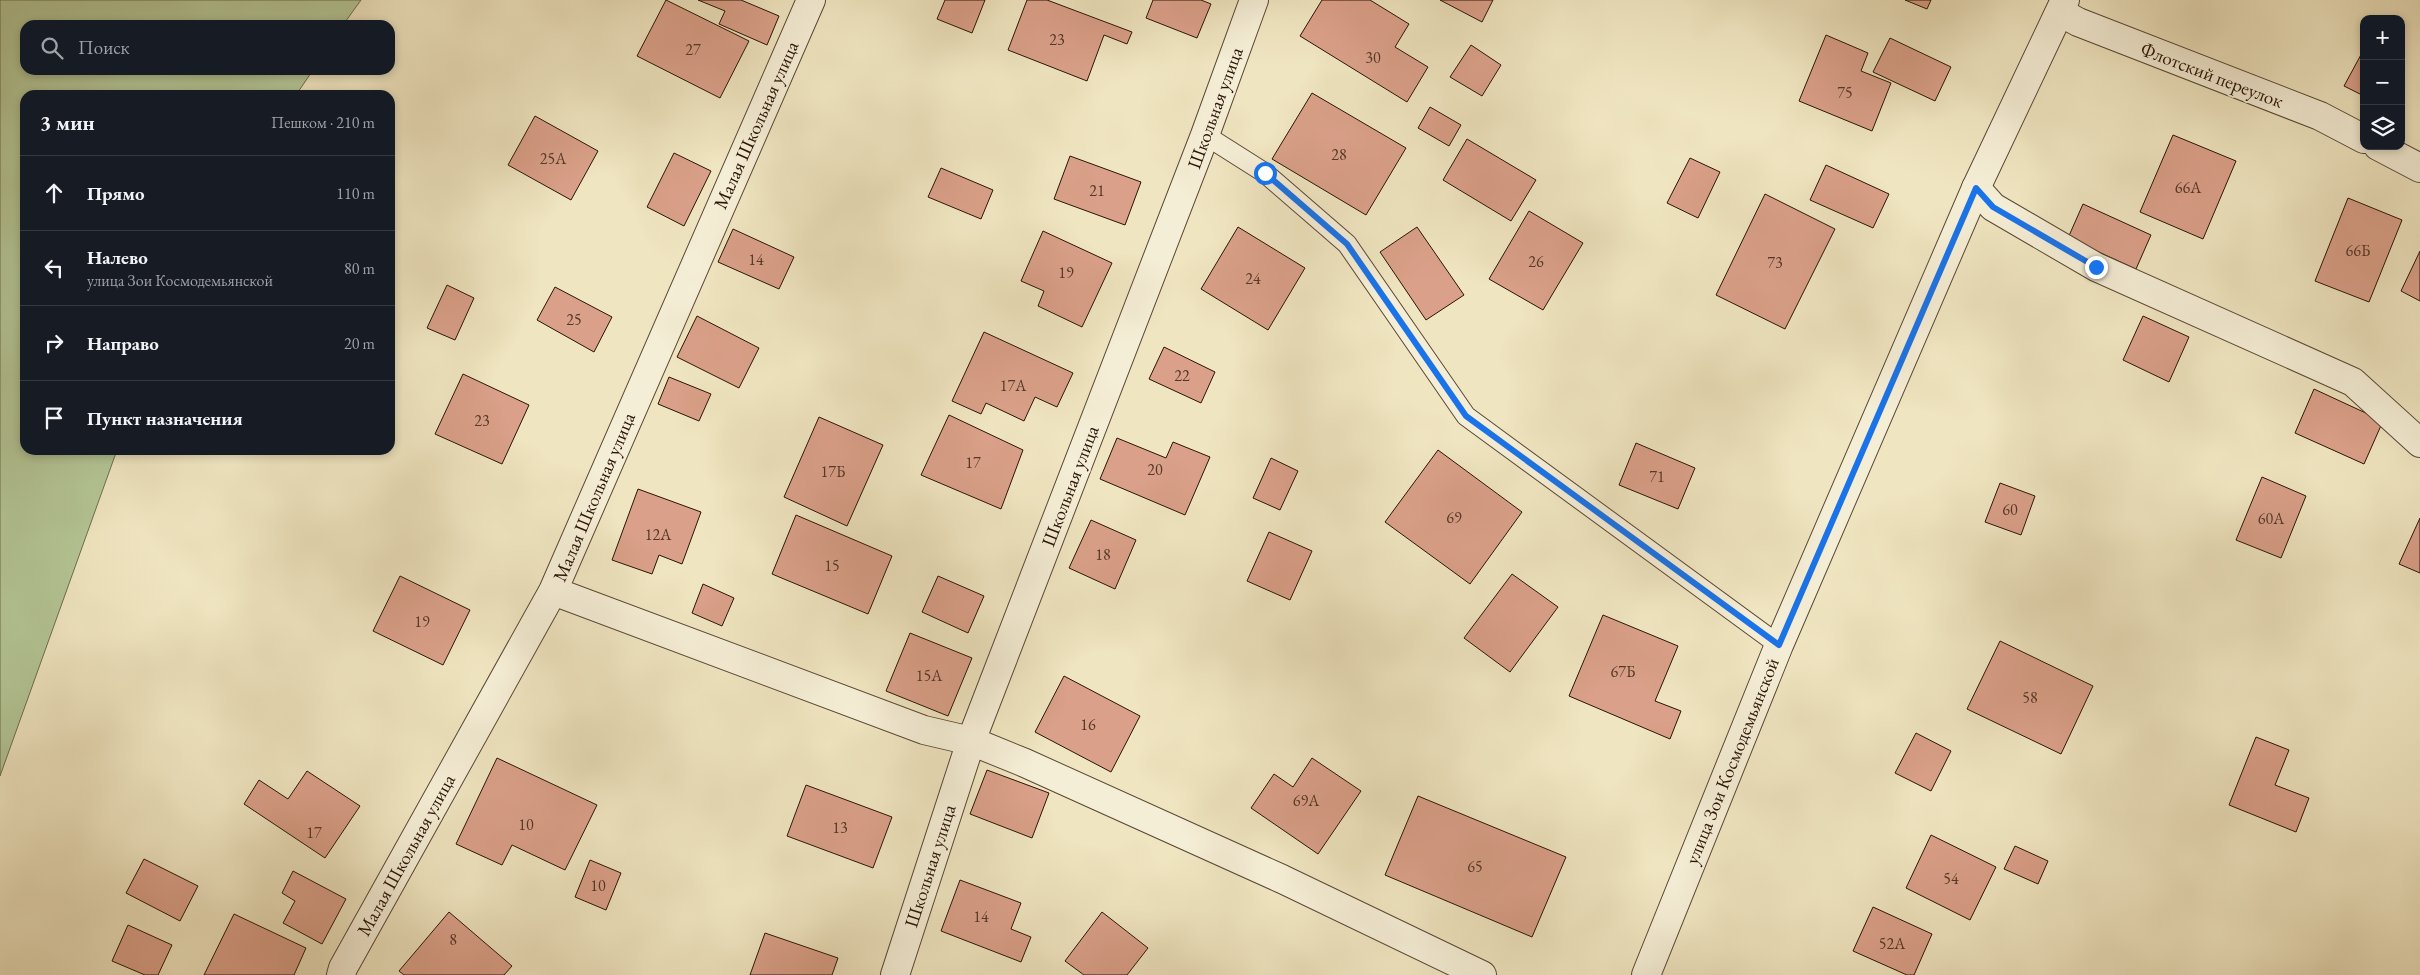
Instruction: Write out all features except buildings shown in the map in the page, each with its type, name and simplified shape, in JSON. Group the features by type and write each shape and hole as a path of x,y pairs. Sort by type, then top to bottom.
{"street":[{"name":"Малая Школьная улица","path":"341,975 554,591 811,0"},
{"name":"Школьная улица","path":"895,975 971,741 1205,135 1254,0"},
{"name":"Флотский переулок","path":"2063,6 2078,22 2320,116 2360,137"},
{"name":"улица Зои Космодемьянской","path":"1646,975 1779,645 1976,188 2063,6"},
{"path":"2386,150 2420,168"},
{"path":"1976,188 1993,207 2096,267 2353,382 2420,443"},
{"path":"554,591 924,730 971,741 1025,763 1282,880 1482,975"}],"lane":[{"path":"1205,135 1265,173 1347,244 1466,416 1779,645"}],"green space":[{"path":"0,0 361,0 347,20 20,20 20,75 310,75 299,90 20,90 20,455 115,455 0,776"}],"route":[{"path":"1265,173 1347,244 1466,416 1779,645 1976,188 1993,207 2096,267"}]}
